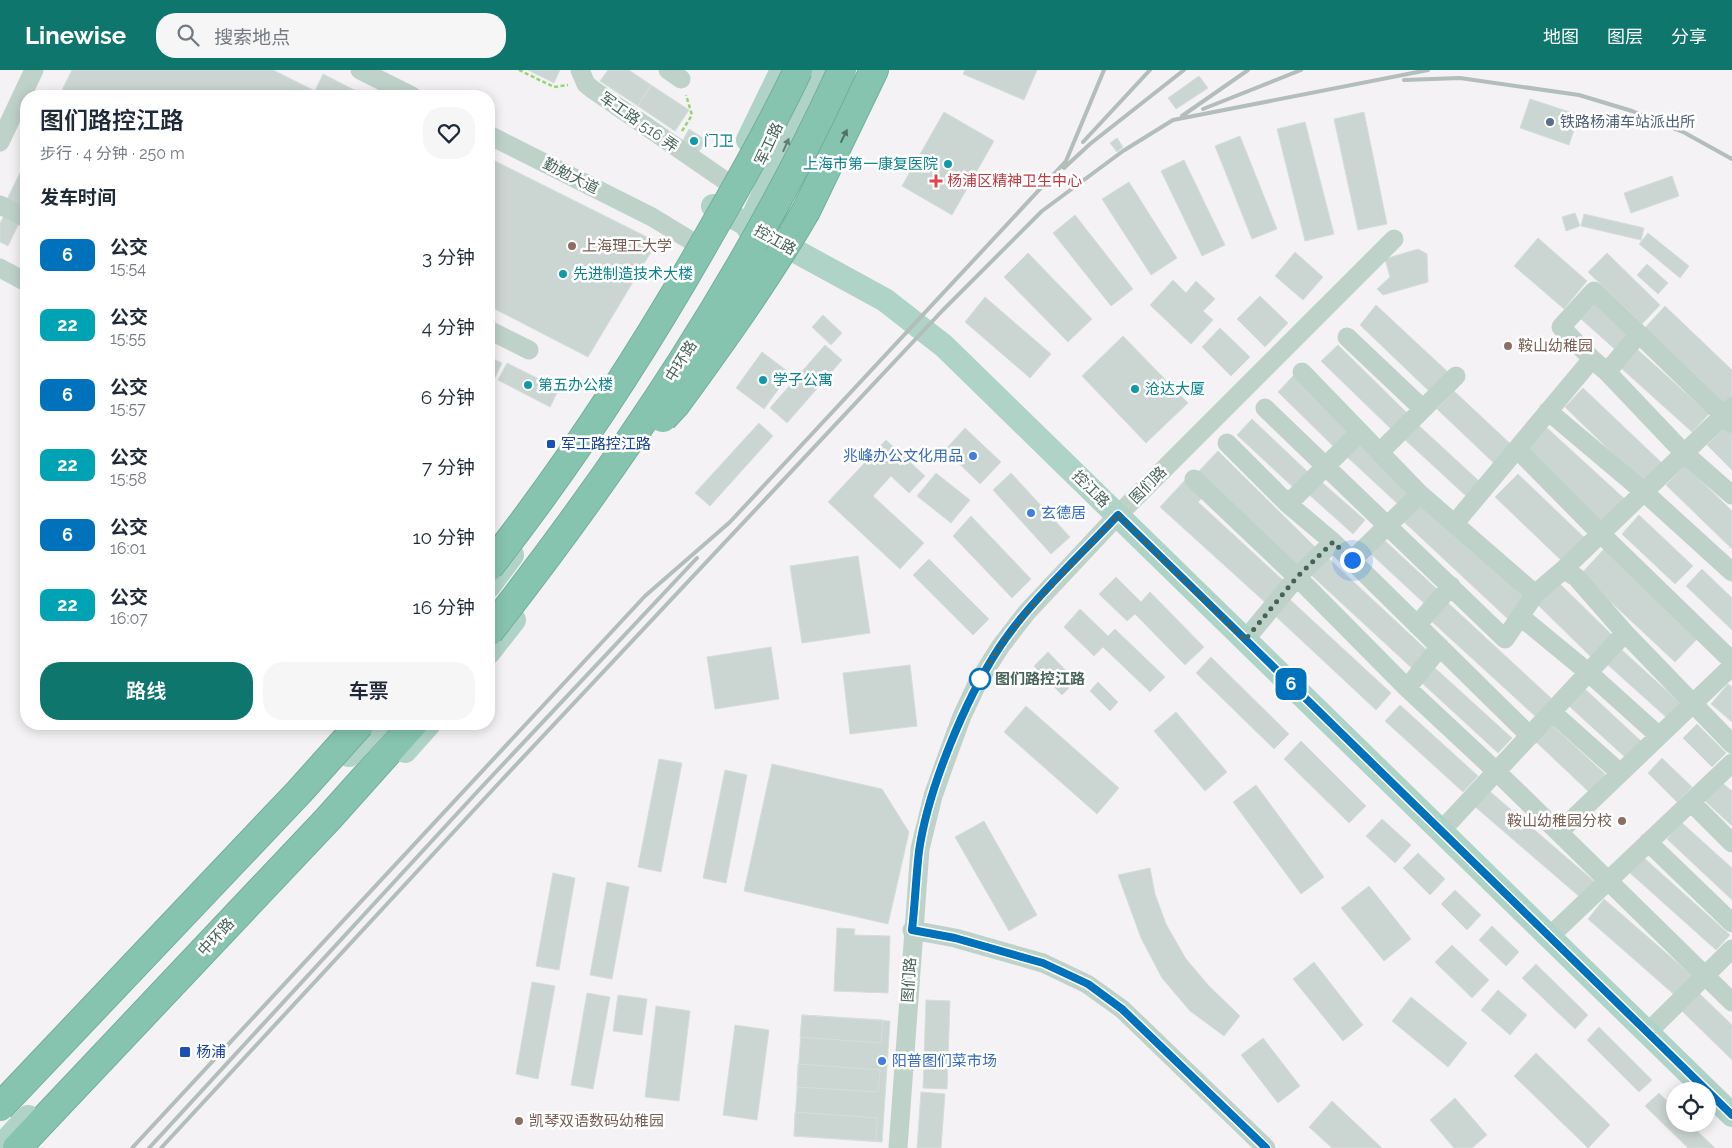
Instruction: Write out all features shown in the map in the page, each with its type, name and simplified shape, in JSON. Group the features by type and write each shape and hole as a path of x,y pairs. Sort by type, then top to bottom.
{"highway":[{"path":"495,559 564,466 627,372 687,275 744,175 798,70"},
{"name":"中环路","path":"495,624 596,491 661,394 722,296 779,195 842,70"},
{"path":"596,491 676,404 775,264 828,168 874,70"},
{"path":"0,1108 299,792 355,730"},
{"name":"中环路","path":"17,1148 328,819 408,730"}],"main road":[{"name":"军工路","path":"495,540 561,450 617,366 727,182 782,70"},
{"name":"军工路","path":"751,227 803,70"},
{"path":"495,644 606,497 671,400 751,227 820,70"},
{"path":"495,578 528,534 624,390 751,227 842,97 853,70"},
{"name":"控江路","path":"713,206 885,300 944,346 1732,1115"},
{"path":"495,605 641,406 751,227"},
{"path":"589,408 624,390"},
{"path":"0,1091 291,784 339,730"},
{"path":"0,1122 372,730"},
{"path":"0,1147 379,749 394,730"},
{"path":"33,1148 337,827 424,730"},
{"path":"79,1008 134,981"}],"street":[{"path":"0,142 7,108 34,70"},
{"path":"360,70 400,90"},
{"name":"军工路 516 弄","path":"583,73 592,90 727,182"},
{"name":"勤勉大道","path":"495,138 652,217 692,242"},
{"path":"0,205 20,215"},
{"name":"图们路","path":"898,1148 912,930 920,849 933,796 962,716 978,682 1000,646 1027,612 1118,515 1394,238"},
{"path":"0,268 20,279"},
{"path":"1266,408 1506,639 1535,594 1563,570 1684,453 1729,416 1594,291 1561,327 1684,453 1732,495"},
{"path":"495,333 529,350"},
{"path":"1606,372 1639,334"},
{"path":"1347,337 1423,409"},
{"path":"1455,523 1592,359"},
{"path":"1302,372 1420,494 1535,594"},
{"path":"1380,452 1456,376"},
{"path":"1548,411 1644,492 1732,572"},
{"path":"1288,504 1360,432"},
{"path":"1227,443 1288,504 1352,560 1530,736"},
{"path":"1517,449 1600,534 1732,661"},
{"path":"1194,478 1297,577 1406,688 1559,832 1732,1002"},
{"path":"1352,560 1420,494"},
{"path":"1245,640 1297,577 1333,542"},
{"path":"1563,570 1576,577 1625,633 1732,744"},
{"path":"1417,625 1451,586"},
{"path":"1521,617 1589,672 1659,736"},
{"path":"1441,831 1625,633"},
{"path":"1406,688 1440,647"},
{"path":"1559,832 1619,772 1732,666"},
{"path":"1552,712 1619,772"},
{"path":"1550,937 1732,763"},
{"path":"1691,802 1732,843"},
{"path":"1648,842 1732,923"},
{"path":"912,930 955,938 1043,963 1088,984 1122,1009 1266,1148"},
{"path":"1647,1033 1732,949"}],"path":[{"path":"521,70 554,87 567,86 583,73"},
{"path":"674,146 692,115 675,74"}],"building":[{"path":"72,70 273,70 313,90 62,90"},
{"path":"528,70 560,70 554,83"},
{"path":"608,70 629,70 651,85 638,106 600,81"},
{"path":"965,70 1037,70 1024,100 963,74"},
{"path":"323,74 354,90 315,90"},
{"path":"1199,76 1208,88 1176,109 1168,98"},
{"path":"651,85 689,110 675,131 638,106"},
{"name":"铁路杨浦车站派出所","path":"1530,99 1579,115 1569,145 1520,128"},
{"name":"上海市第一康复医院","path":"944,112 994,141 952,215 902,186"},
{"path":"1364,112 1387,224 1358,230 1334,119"},
{"path":"1305,122 1334,234 1305,241 1277,129"},
{"name":"门卫","path":"689,129 706,140 699,152 682,142"},
{"path":"1240,136 1277,229 1252,239 1215,146"},
{"path":"1117,138 1123,147 1117,152 1110,143"},
{"path":"1184,160 1225,245 1202,256 1161,171"},
{"name":"先进制造技术大楼","path":"495,161 657,242 588,357 495,309"},
{"path":"20,173 20,208 6,201"},
{"path":"1672,176 1679,196 1631,213 1624,193"},
{"path":"1129,182 1177,258 1151,275 1102,199"},
{"path":"1575,213 1580,226 1566,231 1562,217"},
{"path":"1584,214 1644,228 1641,240 1581,226"},
{"path":"1075,215 1133,289 1111,306 1053,233"},
{"path":"4,216 19,223 8,246 0,242 0,223"},
{"path":"1648,233 1689,266 1680,278 1639,244"},
{"path":"1538,238 1587,281 1564,309 1514,266"},
{"path":"1418,249 1427,254 1428,282 1383,295 1377,289 1390,277 1385,259"},
{"path":"1295,252 1323,277 1303,300 1275,276"},
{"path":"1028,253 1092,319 1068,342 1004,277"},
{"path":"1607,253 1660,305 1642,324 1588,272"},
{"path":"1647,264 1668,283 1658,294 1637,275"},
{"path":"1173,280 1186,293 1196,281 1215,299 1203,311 1213,320 1191,344 1150,305"},
{"path":"1260,296 1288,323 1265,347 1237,319"},
{"path":"985,297 1051,354 1030,378 965,322"},
{"path":"1598,301 1634,334 1618,352 1581,319"},
{"path":"1376,305 1450,374 1432,394 1360,325"},
{"path":"1665,306 1732,370 1732,399 1724,407 1643,330"},
{"path":"823,315 842,333 831,345 812,327"},
{"path":"1220,328 1250,357 1231,376 1202,347"},
{"name":"沧达大厦","path":"1123,336 1188,403 1146,443 1082,376"},
{"path":"825,345 842,360 787,423 770,408"},
{"path":"1338,345 1408,414 1392,430 1321,361"},
{"path":"1638,350 1709,414 1692,432 1621,368"},
{"name":"学子公寓","path":"762,352 790,373 764,409 736,388"},
{"path":"495,360 502,363 495,378"},
{"name":"第五办公楼","path":"507,363 559,389 550,407 498,380"},
{"path":"1294,375 1351,431 1335,448 1278,392"},
{"path":"1583,388 1663,464 1644,484 1565,407"},
{"path":"1454,391 1516,449 1499,468 1437,409"},
{"path":"1252,419 1311,475 1297,491 1237,435"},
{"path":"1415,422 1479,481 1466,496 1402,437"},
{"path":"759,423 773,436 710,506 695,493"},
{"path":"1725,426 1732,432 1732,470 1707,445"},
{"path":"1546,427 1628,502 1606,526 1523,451"},
{"name":"兆峰办公文化用品","path":"965,428 1001,462 980,484 945,450"},
{"path":"886,440 925,476 909,493 891,476 873,496 924,543 900,569 828,502"},
{"path":"1358,440 1413,491 1400,506 1344,454"},
{"path":"1218,451 1315,547 1295,568 1198,472"},
{"path":"1685,465 1732,511 1732,549 1666,485"},
{"path":"936,473 970,500 951,523 917,496"},
{"name":"玄德居","path":"1011,473 1070,537 1051,554 993,490"},
{"path":"1518,474 1589,542 1566,565 1495,497"},
{"path":"1187,478 1205,495 1198,502 1286,583 1267,604 1160,507"},
{"path":"1317,478 1365,520 1353,534 1305,491"},
{"path":"1423,498 1530,597 1509,620 1402,520"},
{"path":"1639,515 1693,566 1675,584 1622,534"},
{"path":"971,516 1031,579 1012,598 953,536"},
{"path":"1383,539 1439,591 1426,605 1370,553"},
{"path":"1605,548 1699,637 1675,662 1581,574"},
{"path":"1325,555 1432,655 1416,672 1309,573"},
{"path":"858,556 870,633 802,643 790,566"},
{"path":"929,559 989,619 973,635 913,575"},
{"path":"1702,569 1732,598 1732,630 1686,586"},
{"path":"1116,577 1141,602 1150,592 1204,647 1185,665 1135,614 1127,621 1099,594"},
{"path":"1555,579 1612,635 1591,657 1534,601"},
{"path":"1285,595 1391,693 1376,710 1270,611"},
{"path":"1446,601 1552,699 1536,717 1429,619"},
{"path":"1080,609 1108,636 1115,629 1165,677 1150,692 1103,647 1094,656 1064,627"},
{"path":"771,647 779,699 715,709 707,657"},
{"path":"1622,650 1680,703 1667,718 1608,665"},
{"path":"1048,652 1076,681 1062,695 1034,666"},
{"path":"1211,657 1289,734 1274,749 1196,673"},
{"path":"910,665 917,726 850,734 843,673"},
{"path":"1435,668 1512,738 1498,753 1422,683"},
{"path":"1098,682 1118,702 1110,711 1090,691"},
{"path":"1728,684 1732,687 1732,722 1711,704"},
{"path":"1585,689 1642,742 1627,759 1569,706"},
{"path":"1400,705 1478,776 1463,792 1385,721"},
{"path":"1026,706 1119,788 1097,814 1004,732"},
{"path":"1176,712 1227,772 1205,791 1154,731"},
{"path":"1551,724 1605,774 1589,792 1535,741"},
{"path":"1697,724 1726,753 1712,767 1683,738"},
{"path":"1301,741 1366,806 1349,823 1284,759"},
{"path":"1662,758 1692,787 1677,802 1648,773"},
{"path":"659,759 682,763 661,872 638,867"},
{"path":"772,764 882,789 909,832 888,924 744,891"},
{"path":"725,770 747,775 726,883 703,878"},
{"path":"1720,781 1732,791 1732,826 1703,799"},
{"path":"1256,785 1324,877 1301,894 1233,802"},
{"path":"1487,789 1595,882 1581,898 1473,805"},
{"path":"1382,819 1411,845 1395,863 1366,836"},
{"path":"984,821 1037,915 1009,931 955,837"},
{"path":"1681,822 1732,868 1732,900 1667,839"},
{"path":"1418,853 1445,879 1430,895 1403,868"},
{"path":"1643,857 1730,935 1716,950 1630,873"},
{"path":"1150,868 1155,894 1166,924 1186,959 1209,986 1240,1016 1224,1036 1190,1011 1162,978 1141,938 1118,875"},
{"path":"553,873 575,878 559,970 536,966"},
{"path":"607,882 629,887 612,979 590,975"},
{"path":"1369,886 1411,939 1384,961 1341,908"},
{"path":"1455,890 1481,915 1467,930 1441,904"},
{"path":"1604,899 1695,978 1678,998 1588,919"},
{"path":"1492,926 1519,952 1506,966 1479,940"},
{"path":"837,928 855,929 854,935 890,936 888,993 834,991"},
{"path":"1452,945 1489,980 1472,998 1435,962"},
{"path":"1314,962 1363,1025 1343,1041 1293,979"},
{"path":"1536,964 1588,1015 1575,1029 1522,978"},
{"path":"532,982 555,986 538,1079 516,1074"},
{"path":"1498,990 1527,1015 1510,1035 1481,1010"},
{"path":"587,993 610,997 593,1089 571,1085"},
{"path":"1699,993 1732,1025 1732,1060 1682,1011"},
{"path":"618,995 647,999 642,1035 613,1031"},
{"path":"1411,997 1467,1043 1448,1067 1392,1021"},
{"path":"926,1000 950,1001 947,1089 923,1088"},
{"path":"656,1006 690,1011 679,1101 645,1097"},
{"path":"802,1015 883,1020 881,1043 800,1037"},
{"path":"802,1015 890,1021 882,1142 794,1136"},
{"path":"735,1025 769,1030 757,1120 723,1115"},
{"path":"1599,1027 1652,1080 1639,1092 1587,1040"},
{"path":"1263,1038 1300,1086 1278,1103 1241,1055"},
{"path":"1536,1053 1610,1125 1588,1148 1514,1076"},
{"path":"798,1064 880,1070 878,1092 797,1087"},
{"path":"921,1092 945,1094 941,1148 917,1148"},
{"path":"1659,1093 1666,1100 1666,1127 1645,1106"},
{"path":"1455,1098 1487,1135 1472,1148 1454,1148 1430,1120"},
{"path":"1332,1101 1382,1148 1332,1148 1309,1127"},
{"path":"795,1112 877,1118 876,1141 794,1136"},
{"path":"1672,1132 1698,1132 1715,1148 1688,1148"}],"railway":[{"path":"132,1148 645,596 730,522 1066,161 1104,70"},
{"path":"1083,142 1150,70"},
{"path":"1064,168 1090,144 1184,70"},
{"path":"1182,116 1248,70"},
{"path":"1203,109 1301,70"},
{"path":"161,1148 499,783 942,311 1042,211 1123,151 1173,120 1428,70"},
{"path":"1404,80 1460,78 1579,95 1632,111 1685,133 1732,159"},
{"path":"149,1148 477,792 697,558"}],"bus line":[{"name":"6","path":"1266,1148 1122,1009 1088,984 1043,963 955,938 912,930 920,849 933,796 962,716 978,682 1000,646 1027,612 1118,515 1732,1115"}],"place":[{"name":"铁路杨浦车站派出所","path":"1550,122"},
{"name":"门卫","path":"694,141"},
{"name":"上海市第一康复医院","path":"948,164"},
{"name":"杨浦区精神卫生中心","path":"936,181"},
{"name":"上海理工大学","path":"572,246"},
{"name":"先进制造技术大楼","path":"563,274"},
{"name":"鞍山幼稚园","path":"1508,346"},
{"name":"学子公寓","path":"763,380"},
{"name":"第五办公楼","path":"528,385"},
{"name":"沧达大厦","path":"1135,389"},
{"name":"军工路控江路","path":"551,444"},
{"name":"兆峰办公文化用品","path":"973,456"},
{"name":"玄德居","path":"1031,513"},
{"name":"图们路控江路","path":"980,679"},
{"name":"鞍山幼稚园分校","path":"1622,821"},
{"name":"杨浦","path":"185,1052"},
{"name":"阳普图们菜市场","path":"882,1061"},
{"name":"凯琴双语数码幼稚园","path":"519,1121"}],"route":[{"path":"980,679 978,682 1000,646 1027,612 1118,515 1245,640 1297,577 1333,542 1352,560"}]}
